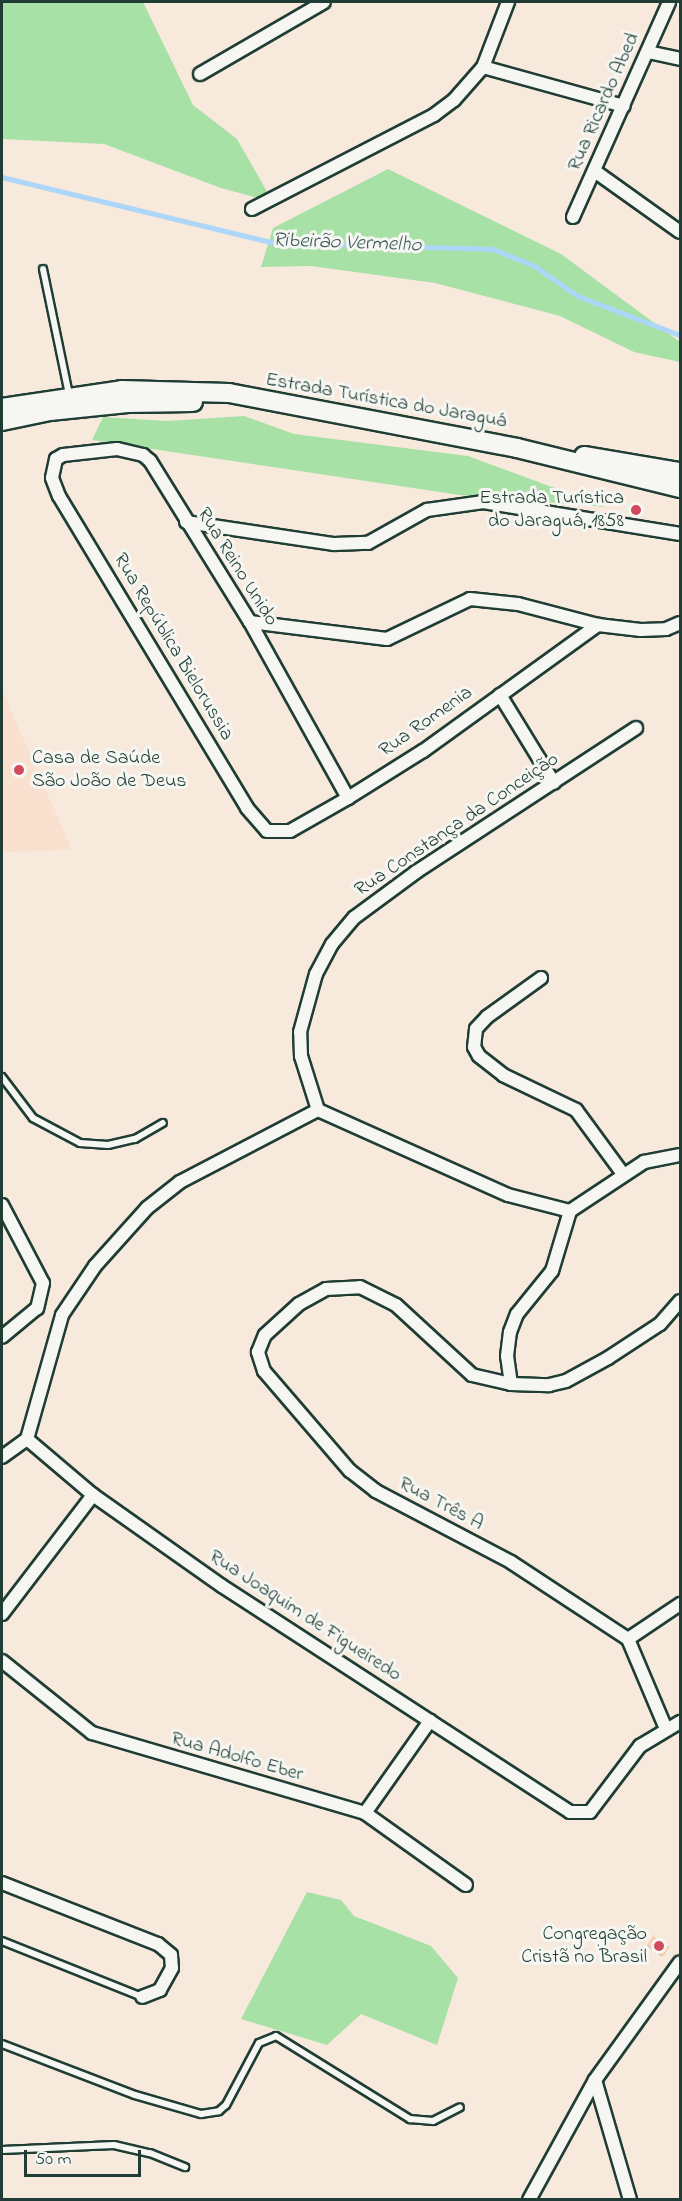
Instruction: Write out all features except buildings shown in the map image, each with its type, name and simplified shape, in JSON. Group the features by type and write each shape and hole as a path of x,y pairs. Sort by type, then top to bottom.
{"main road":[{"name":"Estrada Turística do Jaraguá","path":"2,408 69,395 164,389 229,393 246,399 517,448 681,472"},
{"name":"Estrada Turística do Jaraguá","path":"2,421 50,411 128,403 246,399"},
{"name":"Estrada Turística do Jaraguá","path":"517,448 681,488"}],"street":[{"path":"200,74 324,2"},
{"path":"252,209 434,115 454,100 483,67 508,2"},
{"name":"Rua Ricardo Abed","path":"573,216 596,172 669,2"},
{"path":"648,52 681,59"},
{"path":"483,67 624,106"},
{"path":"596,172 681,232"},
{"name":"Rua Reino Unido","path":"52,478 52,467 63,455 132,451 150,461 250,622 348,798"},
{"name":"Rua República Bielorussia","path":"52,478 59,496 247,808 267,831"},
{"path":"186,522 334,544 368,543 427,510 483,502 681,534"},
{"path":"250,622 387,639 470,599 518,604 598,625 640,630 666,629 681,623"},
{"name":"Rua Romenia","path":"267,831 290,831 348,798 423,751 598,625"},
{"path":"500,695 554,783"},
{"name":"Rua Constança da Conceição","path":"318,1110 301,1056 300,1032 316,974 332,944 355,917 399,885 636,728"},
{"path":"541,978 487,1017 476,1029 474,1047 503,1075 576,1110 623,1174"},
{"path":"2,1457 27,1439 62,1315 95,1266 147,1208 180,1182 318,1110 508,1195 570,1211"},
{"path":"681,1155 644,1162 570,1211 552,1271 517,1314 510,1332 507,1356 511,1384 549,1385 566,1381 660,1324 681,1301"},
{"path":"2,1336 37,1308 43,1283 3,1212"},
{"name":"Rua Três A","path":"511,1384 472,1375 396,1305 377,1293 345,1285 326,1289 299,1304 265,1335 258,1352 264,1371 329,1451 376,1491 511,1562 628,1639"},
{"name":"Rua Joaquim de Figueiredo","path":"27,1439 93,1495 222,1586 570,1812 590,1812 625,1761 640,1746 666,1729"},
{"path":"2,1614 93,1495"},
{"path":"681,1604 628,1639 666,1729 681,1722"},
{"name":"Rua Adolfo Eber","path":"2,1661 92,1733 365,1813 466,1885"},
{"path":"365,1813 430,1721"},
{"path":"2,1883 108,1923 167,1951 172,1968 160,1990 142,1996"},
{"path":"529,2199 595,2080 681,1962"},
{"path":"595,2080 630,2199"}],"lane":[{"path":"43,269 69,395"},
{"path":"2,1077 33,1118 80,1143 108,1145 135,1139 163,1123"},
{"path":"2,1941 142,1996"},
{"path":"2,2044 135,2095 201,2114 219,2111 226,2105 259,2043 276,2036 410,2120 433,2121 460,2107"},
{"path":"2,2150 114,2145 150,2153 185,2167"}],"shaded area":[{"name":"Casa de Saúde São João de Deus","path":"2,690 72,850 2,852"}],"green space":[{"path":"2,2 143,2 193,105 237,139 273,202 221,188 104,144 2,139"},
{"path":"388,169 561,254 680,342 680,362 634,352 560,316 435,283 311,266 261,267 273,228"},
{"path":"244,416 294,434 468,456 606,507 460,495 92,440 103,417 167,421"},
{"path":"307,1892 341,1900 354,1916 431,1946 458,1978 437,2045 361,2014 327,2045 241,2019"}],"waterway":[{"name":"Ribeirão Vermelho","path":"2,177 270,242 493,249 535,266 578,296 680,335"}],"place":[{"name":"Estrada Turística do Jaraguá, 1858","path":"636,510"},
{"name":"Casa de Saúde São João de Deus","path":"19,770"},
{"name":"Congregação Cristã no Brasil","path":"659,1946"}]}
